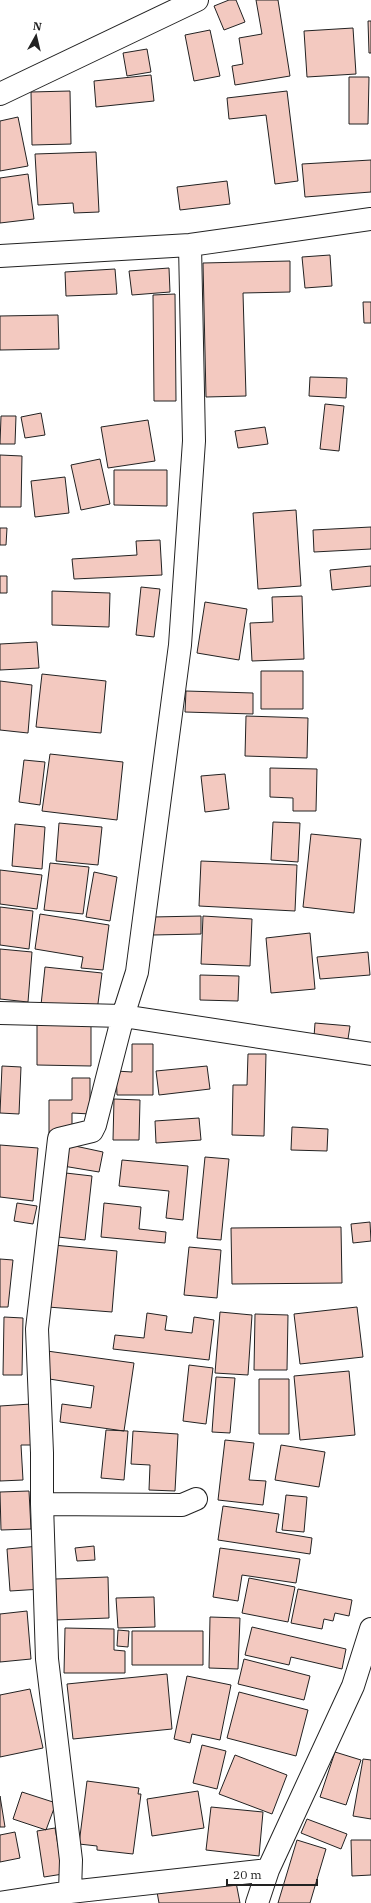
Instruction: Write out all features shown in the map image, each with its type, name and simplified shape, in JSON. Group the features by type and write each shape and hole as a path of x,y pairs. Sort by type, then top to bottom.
{"street":[{"path":"0,94 197,0"},
{"path":"0,256 190,245 371,220"},
{"path":"70,1892 71,1860 47,1659 42,1504 42,1452 37,1330 59,1139 92,1131 95,1126 123,1016 137,972 180,645 194,441 190,245"},
{"path":"0,1013 123,1016 371,1054"},
{"path":"42,1504 182,1504 196,1499"},
{"path":"257,1903 268,1870 352,1686 371,1629"},
{"path":"0,1903 70,1892 268,1870"}],"building":[{"path":"229,0 236,0 245,22 224,30 214,6"},
{"path":"256,0 278,0 290,76 235,85 232,66 243,64 239,38 262,34"},
{"path":"368,21 371,21 371,53 369,53"},
{"path":"353,28 356,74 307,77 304,31"},
{"path":"210,30 220,76 194,81 185,35"},
{"path":"147,49 151,72 127,76 123,53"},
{"path":"151,75 154,101 96,107 94,81"},
{"path":"349,77 369,77 368,124 349,124"},
{"path":"70,91 71,144 32,145 31,92"},
{"path":"287,91 298,181 275,184 266,115 229,119 227,98"},
{"path":"18,117 28,166 0,171 0,121"},
{"path":"96,152 99,212 74,213 73,203 38,205 35,154"},
{"path":"371,160 371,192 305,197 302,164"},
{"path":"28,174 34,219 0,223 0,178"},
{"path":"227,181 230,204 180,210 177,187"},
{"path":"330,255 332,286 305,288 302,257"},
{"path":"290,261 290,292 243,293 246,396 206,397 203,263"},
{"path":"169,268 170,292 132,295 129,271"},
{"path":"115,269 117,294 66,296 65,272"},
{"path":"175,294 176,401 154,401 153,295"},
{"path":"363,302 371,302 371,323 364,323"},
{"path":"58,315 59,349 0,350 0,316"},
{"path":"310,377 347,378 346,398 309,396"},
{"path":"325,404 344,406 339,451 320,449"},
{"path":"41,413 45,435 25,438 21,417"},
{"path":"1,416 16,416 15,444 0,444"},
{"path":"148,420 155,461 108,468 101,427"},
{"path":"265,427 268,444 238,448 235,431"},
{"path":"0,455 22,456 21,507 0,507"},
{"path":"100,459 110,504 81,510 71,465"},
{"path":"114,470 167,470 167,506 114,505"},
{"path":"65,477 69,513 35,517 31,481"},
{"path":"296,510 301,586 258,589 253,513"},
{"path":"371,527 371,549 314,552 313,530"},
{"path":"0,528 7,528 6,545 0,545"},
{"path":"160,540 162,575 74,579 72,559 137,555 136,541"},
{"path":"371,566 371,586 332,590 330,570"},
{"path":"0,576 7,576 7,593 0,593"},
{"path":"141,587 160,589 154,637 136,635"},
{"path":"52,591 110,593 109,627 52,625"},
{"path":"302,596 304,659 252,661 250,623 273,622 272,597"},
{"path":"205,602 247,609 239,660 197,653"},
{"path":"37,642 39,668 0,670 0,644"},
{"path":"261,671 303,671 303,709 261,709"},
{"path":"42,674 106,681 101,733 36,727"},
{"path":"0,681 32,685 28,733 0,730"},
{"path":"186,691 253,693 253,714 185,712"},
{"path":"246,716 308,718 307,758 245,756"},
{"path":"50,754 123,762 117,820 42,811"},
{"path":"24,760 45,762 40,805 19,802"},
{"path":"270,768 317,769 316,811 293,811 293,798 270,797"},
{"path":"225,774 229,809 205,812 201,776"},
{"path":"273,822 300,823 298,862 271,860"},
{"path":"59,823 102,827 98,865 56,861"},
{"path":"15,824 45,827 42,869 12,866"},
{"path":"311,834 361,839 354,913 303,907"},
{"path":"201,861 297,865 295,911 199,906"},
{"path":"50,863 89,867 83,914 44,910"},
{"path":"0,870 42,875 37,909 0,904"},
{"path":"94,872 117,877 110,921 86,917"},
{"path":"0,907 33,911 29,949 0,945"},
{"path":"40,914 109,925 103,970 81,968 83,957 35,949"},
{"path":"201,916 201,934 153,935 152,917"},
{"path":"203,916 252,919 250,966 201,964"},
{"path":"310,933 315,989 271,993 266,938"},
{"path":"0,949 32,952 28,1002 0,999"},
{"path":"368,952 370,975 320,979 317,957"},
{"path":"45,967 102,973 97,1011 41,1005"},
{"path":"200,975 239,976 238,1001 200,1000"},
{"path":"315,1023 350,1026 348,1039 314,1037"},
{"path":"37,1024 91,1024 91,1066 37,1065"},
{"path":"132,1044 153,1044 153,1095 117,1095 116,1071 132,1072"},
{"path":"248,1054 266,1054 264,1136 232,1135 233,1085 247,1085"},
{"path":"2,1066 21,1067 19,1114 0,1113"},
{"path":"207,1066 210,1089 159,1095 156,1071"},
{"path":"72,1078 90,1078 90,1114 72,1113 72,1133 49,1133 49,1100 72,1100"},
{"path":"114,1099 140,1100 139,1140 113,1140"},
{"path":"199,1118 201,1140 156,1143 155,1121"},
{"path":"292,1127 328,1129 327,1151 291,1150"},
{"path":"61,1143 103,1152 99,1172 57,1165"},
{"path":"0,1145 38,1148 33,1201 0,1197"},
{"path":"205,1157 229,1159 221,1240 197,1238"},
{"path":"122,1160 188,1166 183,1220 166,1218 169,1191 119,1186"},
{"path":"57,1172 92,1176 85,1240 49,1236"},
{"path":"17,1203 37,1206 33,1224 14,1221"},
{"path":"104,1203 141,1207 139,1229 166,1232 165,1243 101,1237"},
{"path":"370,1222 371,1241 353,1243 351,1224"},
{"path":"341,1227 342,1283 232,1284 231,1228"},
{"path":"53,1245 117,1251 112,1312 48,1307"},
{"path":"189,1247 221,1250 217,1298 184,1295"},
{"path":"0,1259 13,1260 8,1307 0,1307"},
{"path":"357,1307 363,1357 300,1364 294,1314"},
{"path":"220,1312 252,1315 248,1375 215,1373"},
{"path":"147,1313 167,1316 165,1330 192,1333 194,1317 214,1320 209,1360 113,1349 115,1335 144,1338"},
{"path":"255,1314 288,1315 287,1370 254,1370"},
{"path":"4,1317 23,1318 22,1375 3,1375"},
{"path":"47,1351 134,1363 124,1431 60,1422 62,1404 91,1408 94,1386 43,1378"},
{"path":"189,1365 213,1368 206,1424 183,1421"},
{"path":"349,1371 355,1435 300,1440 294,1376"},
{"path":"216,1377 235,1378 230,1433 212,1432"},
{"path":"259,1379 289,1379 289,1434 259,1434"},
{"path":"31,1404 33,1445 21,1445 23,1480 0,1481 0,1406"},
{"path":"106,1430 128,1431 124,1480 101,1478"},
{"path":"133,1431 178,1434 175,1491 149,1490 150,1465 131,1464"},
{"path":"225,1440 254,1443 249,1480 266,1481 263,1505 218,1500"},
{"path":"281,1445 325,1452 319,1487 275,1480"},
{"path":"29,1491 31,1529 1,1530 0,1492"},
{"path":"286,1495 307,1497 304,1532 282,1530"},
{"path":"223,1506 279,1514 276,1532 312,1538 310,1554 218,1540"},
{"path":"39,1546 42,1589 10,1591 7,1549"},
{"path":"94,1546 95,1560 77,1561 75,1548"},
{"path":"220,1548 300,1559 296,1583 242,1575 238,1601 213,1597"},
{"path":"108,1577 109,1618 55,1620 55,1579"},
{"path":"249,1578 295,1587 288,1622 242,1613"},
{"path":"298,1589 352,1600 349,1616 335,1613 333,1621 324,1619 322,1629 291,1623"},
{"path":"154,1597 155,1627 118,1628 116,1598"},
{"path":"27,1611 31,1659 0,1662 0,1614"},
{"path":"210,1617 240,1618 238,1669 209,1668"},
{"path":"252,1627 346,1649 342,1669 291,1657 289,1665 245,1655"},
{"path":"65,1628 114,1629 114,1650 125,1651 125,1673 64,1673"},
{"path":"118,1630 129,1631 128,1647 117,1646"},
{"path":"132,1631 203,1631 203,1665 132,1665"},
{"path":"244,1659 310,1676 304,1700 238,1684"},
{"path":"167,1674 172,1729 73,1739 67,1684"},
{"path":"187,1676 231,1685 220,1740 192,1734 190,1743 174,1739"},
{"path":"30,1689 43,1748 0,1757 0,1695"},
{"path":"239,1692 308,1710 296,1756 227,1738"},
{"path":"202,1745 226,1751 217,1789 193,1783"},
{"path":"335,1752 361,1760 346,1805 320,1797"},
{"path":"235,1755 287,1775 272,1814 219,1794"},
{"path":"363,1759 371,1760 371,1819 353,1816"},
{"path":"87,1781 139,1788 138,1794 141,1794 133,1854 97,1850 97,1846 79,1844"},
{"path":"198,1791 204,1828 152,1836 147,1799"},
{"path":"22,1792 56,1803 46,1830 13,1819"},
{"path":"0,1796 5,1827 0,1827"},
{"path":"211,1807 263,1812 259,1856 206,1850"},
{"path":"307,1819 347,1834 341,1849 301,1833"},
{"path":"55,1828 63,1874 44,1877 37,1831"},
{"path":"15,1832 20,1858 0,1862 0,1835"},
{"path":"297,1840 326,1849 310,1903 278,1903"},
{"path":"351,1840 371,1840 371,1875 352,1876"},
{"path":"235,1877 240,1903 159,1903 157,1892"}]}
